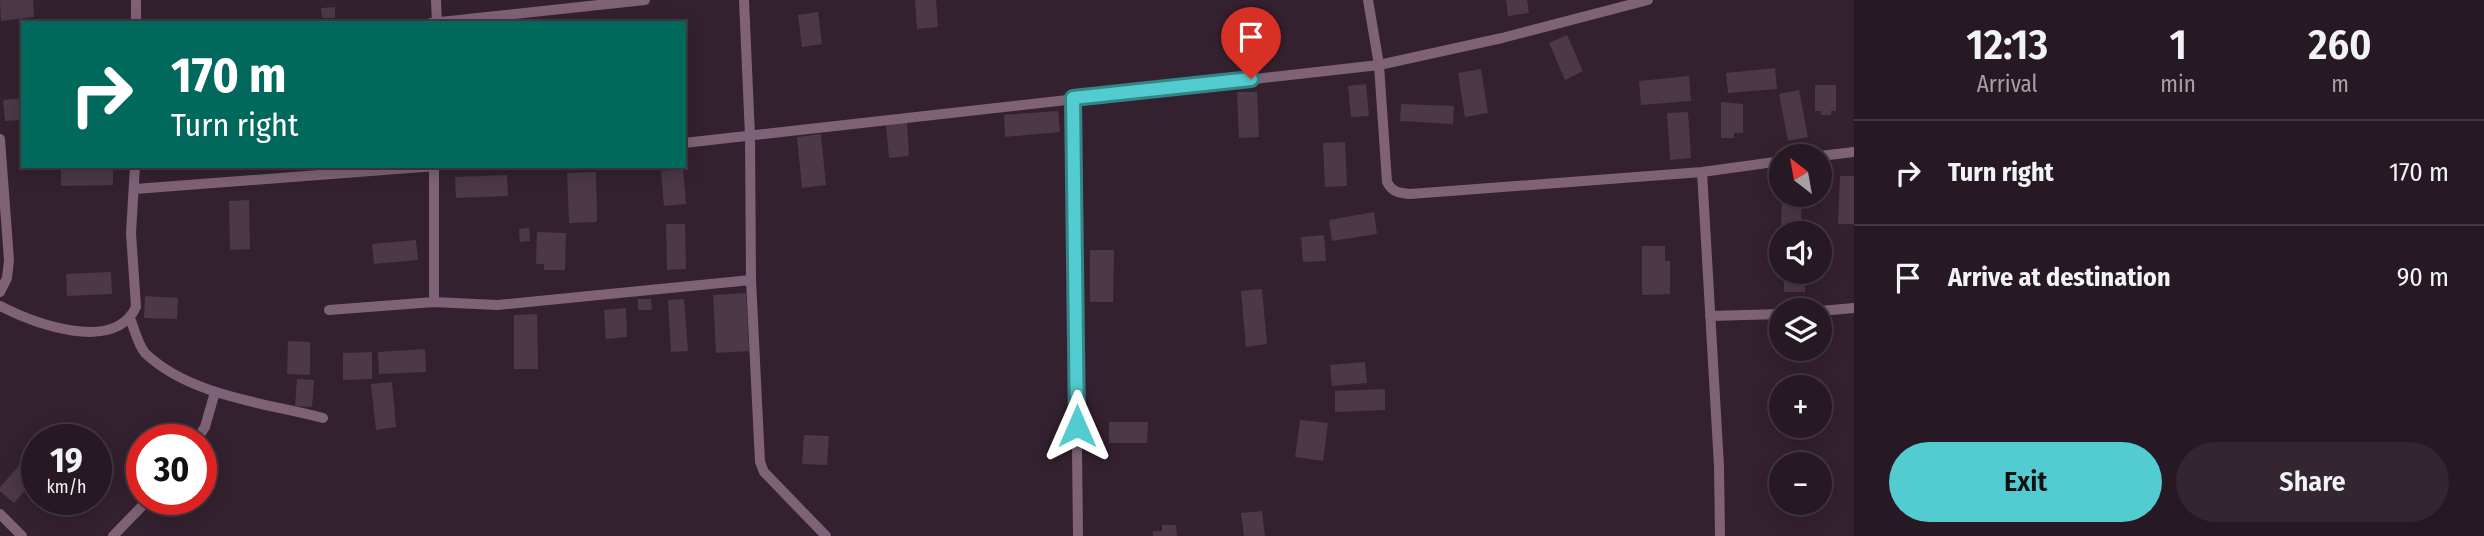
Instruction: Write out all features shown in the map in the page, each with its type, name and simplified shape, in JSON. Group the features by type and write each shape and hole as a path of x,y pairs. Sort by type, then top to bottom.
{"street":[{"path":"136,0 136,21"},
{"path":"435,21 436,0"},
{"path":"453,21 645,0"},
{"path":"744,0 750,136 751,280 760,462 764,472 826,536"},
{"path":"1368,0 1379,65 1387,182 1396,192 1410,194 1702,172 1769,163"},
{"path":"686,143 1379,65 1502,38 1648,0"},
{"path":"1073,98 1078,536"},
{"path":"0,139 9,260 0,292"},
{"path":"1832,155 1854,152"},
{"path":"0,306 68,332 108,330 130,318 136,307 131,233 135,168"},
{"path":"135,189 409,168"},
{"path":"435,168 435,302"},
{"path":"1702,172 1720,536"},
{"path":"329,310 435,302 496,305 751,280"},
{"path":"1832,310 1854,308"},
{"path":"1710,316 1769,314"},
{"path":"130,318 143,351 185,380 215,392 323,418"},
{"path":"206,424 215,392"},
{"path":"0,514 22,536"},
{"path":"113,536 133,515"}],"building":[{"path":"0,0 33,0 34,17 1,21"},
{"path":"915,0 936,0 938,27 917,29"},
{"path":"1506,0 1527,0 1529,13 1508,16"},
{"path":"335,7 335,18 322,18 321,8"},
{"path":"818,12 822,44 802,47 798,15"},
{"path":"1567,35 1583,71 1565,80 1549,43"},
{"path":"1775,68 1777,89 1728,93 1726,73"},
{"path":"1481,69 1488,113 1465,117 1458,73"},
{"path":"1689,76 1691,101 1641,105 1639,81"},
{"path":"1366,84 1369,116 1351,117 1348,86"},
{"path":"1815,85 1836,85 1836,111 1831,111 1831,115 1821,115 1821,111 1815,111"},
{"path":"1799,90 1808,137 1788,141 1779,94"},
{"path":"1237,92 1257,92 1259,137 1239,138"},
{"path":"21,98 21,120 5,121 3,100"},
{"path":"1721,102 1743,104 1743,133 1734,133 1734,138 1721,138"},
{"path":"1401,104 1454,106 1453,124 1400,121"},
{"path":"1058,111 1060,132 1005,137 1004,115"},
{"path":"1688,112 1691,158 1670,160 1667,113"},
{"path":"907,123 909,156 889,158 886,124"},
{"path":"821,134 826,185 802,188 797,137"},
{"path":"1345,142 1347,186 1325,187 1323,143"},
{"path":"61,168 113,168 113,185 61,186"},
{"path":"683,169 686,204 664,206 661,171"},
{"path":"596,172 597,222 569,223 567,173"},
{"path":"507,175 508,196 456,198 455,177"},
{"path":"1840,176 1854,176 1854,224 1838,224"},
{"path":"249,200 250,249 230,250 229,201"},
{"path":"1782,207 1802,207 1801,221 1781,221"},
{"path":"1374,212 1377,234 1332,241 1329,220"},
{"path":"666,224 685,224 686,269 667,270"},
{"path":"529,228 530,241 520,242 519,229"},
{"path":"537,232 566,233 565,270 544,270 544,264 536,264"},
{"path":"1324,235 1326,261 1303,262 1301,237"},
{"path":"416,240 418,260 374,264 372,244"},
{"path":"1642,246 1665,246 1665,261 1670,261 1670,294 1642,295"},
{"path":"1090,250 1114,250 1113,302 1090,302"},
{"path":"111,272 112,294 67,296 66,274"},
{"path":"1784,284 1805,284 1805,292 1784,292"},
{"path":"1262,289 1267,344 1246,347 1241,291"},
{"path":"746,293 749,351 716,353 713,295"},
{"path":"145,296 178,298 177,319 144,318"},
{"path":"638,299 651,299 652,310 638,310"},
{"path":"684,299 688,351 671,352 668,300"},
{"path":"626,308 627,337 606,339 604,310"},
{"path":"537,314 538,369 514,369 514,315"},
{"path":"288,341 310,342 310,375 287,374"},
{"path":"425,349 426,372 379,374 378,352"},
{"path":"372,352 372,379 343,380 343,353"},
{"path":"1365,362 1367,383 1332,386 1330,365"},
{"path":"297,379 314,380 312,407 295,406"},
{"path":"392,382 396,427 376,430 371,384"},
{"path":"1385,389 1385,410 1335,412 1335,391"},
{"path":"1300,420 1328,423 1323,461 1295,457"},
{"path":"1109,422 1148,422 1147,443 1109,443"},
{"path":"804,435 829,436 827,465 802,464"},
{"path":"21,463 21,495 14,503 0,491 0,487"},
{"path":"1262,511 1265,536 1244,536 1241,513"},
{"path":"1162,525 1176,525 1177,536 1153,536 1153,531 1162,531"}],"route":[{"path":"1077,426 1073,98 1251,79"}]}
